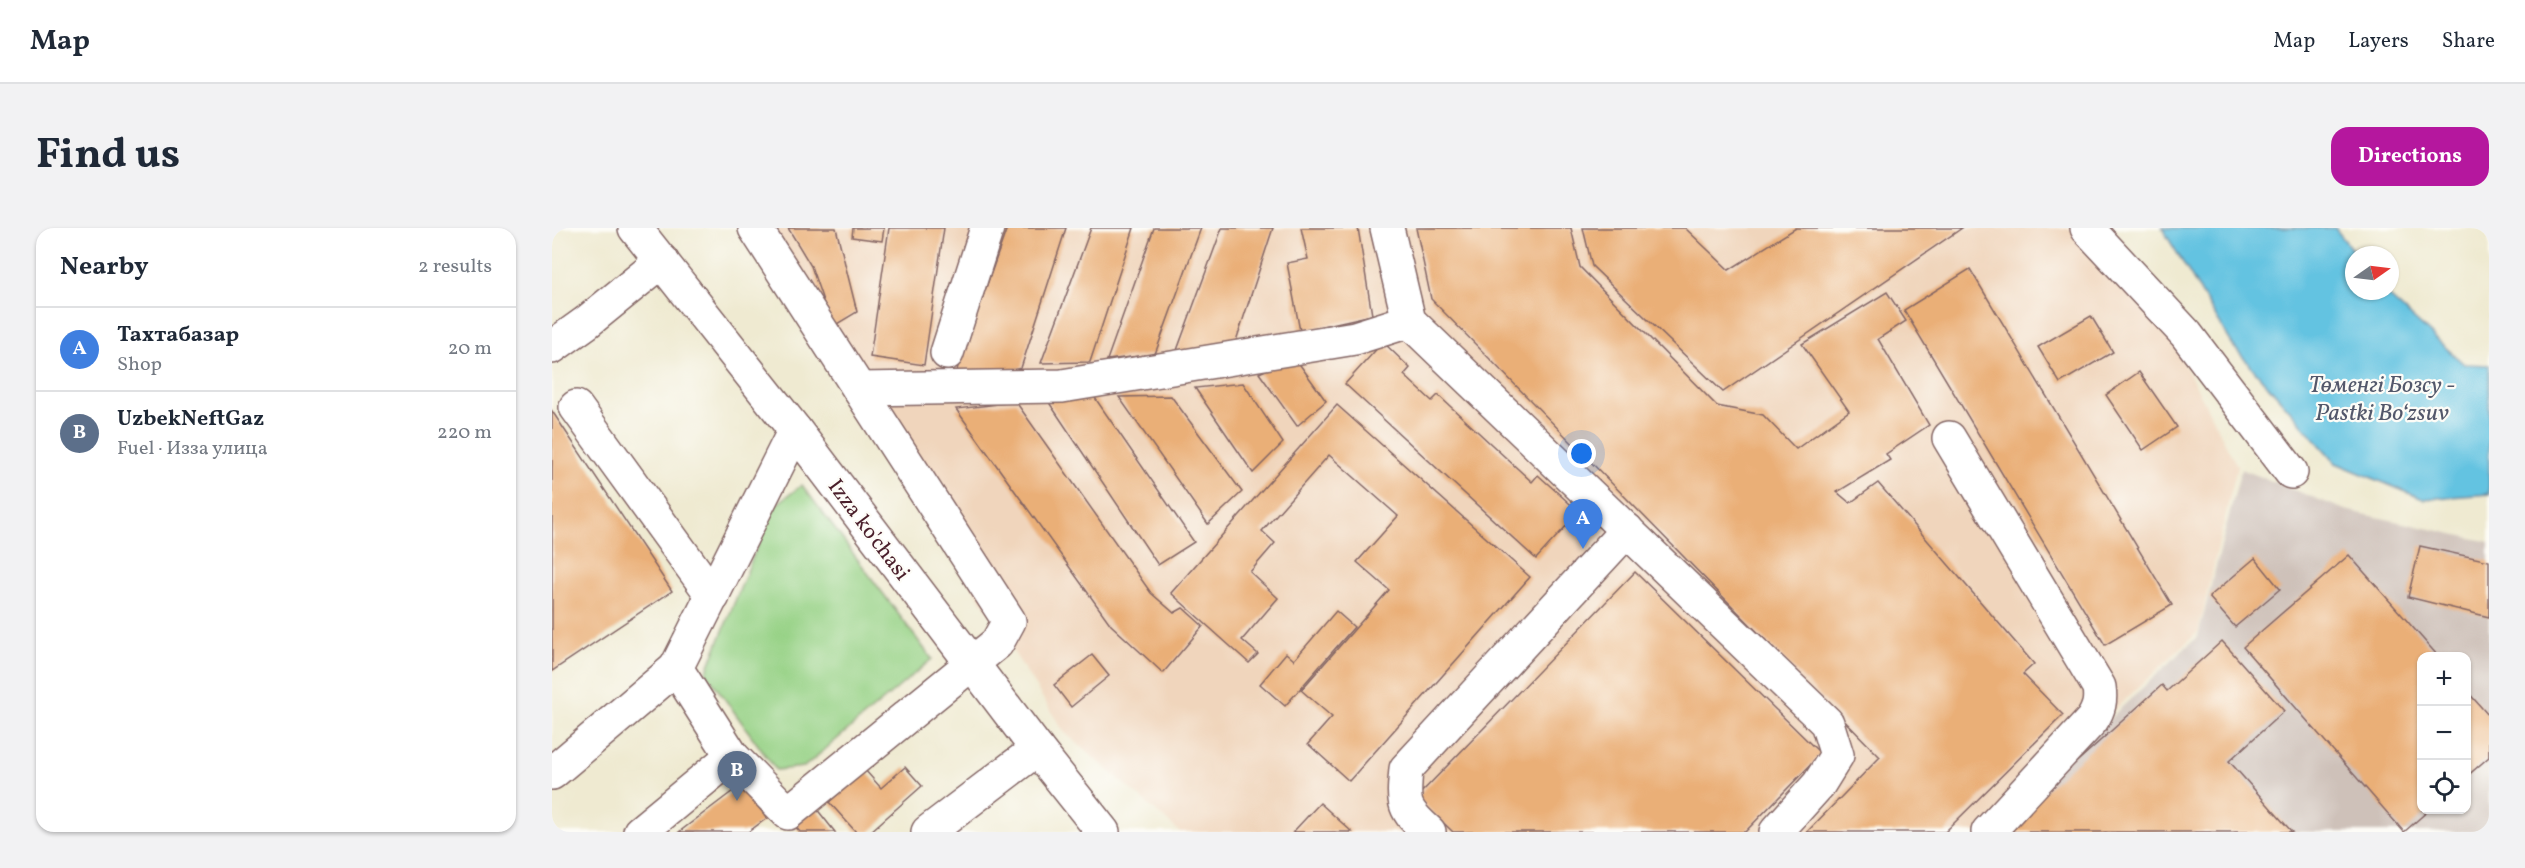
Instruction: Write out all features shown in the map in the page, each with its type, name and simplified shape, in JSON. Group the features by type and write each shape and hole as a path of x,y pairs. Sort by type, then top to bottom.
{"main road":[{"name":"Izza ko'chasi","path":"635,228 795,430 1037,749 1103,832"},
{"path":"676,668 732,756 788,813 971,662 998,643 1008,621 755,228"},
{"path":"947,353 987,228"},
{"path":"1387,228 1409,321 1827,723 1837,755 1819,784 1776,832"},
{"path":"2087,228 2186,334 2291,472"},
{"path":"552,347 587,322 662,261"},
{"path":"859,389 1062,386 1356,338 1409,321"},
{"path":"576,407 712,596"},
{"path":"552,773 676,668 795,430"},
{"path":"1949,438 2099,687 2101,699 2099,709 2092,720 1988,832"},
{"path":"1429,832 1410,815 1404,796 1406,769 1627,530"},
{"path":"928,832 1037,749"},
{"path":"640,832 732,756"}],"shaded area":[{"path":"747,228 2114,228 2237,466 2198,632 1983,832 1180,832 1064,732"},
{"path":"2241,469 2345,510 2489,542 2489,832 1988,832 2198,636"}],"green space":[{"path":"802,485 932,659 804,767 776,770 706,673 773,507"}],"water":[{"name":"Төменгі Бозсу - Pastki Boʻzsuv","path":"2162,228 2335,228 2349,246 2345,246 2345,300 2393,300 2464,364 2489,365 2489,494 2423,499 2336,463 2234,347"}],"building":[{"path":"788,228 836,228 857,312 832,327 811,266"},
{"path":"853,228 884,228 882,241 852,237"},
{"path":"889,228 944,228 924,365 870,357"},
{"path":"1007,228 1066,228 1021,368 952,384"},
{"path":"1091,228 1134,228 1090,362 1041,363"},
{"path":"1154,228 1201,228 1155,354 1107,360"},
{"path":"1222,228 1273,228 1233,350 1176,353"},
{"path":"1301,228 1358,228 1372,315 1300,331 1287,263 1308,259"},
{"path":"1416,228 1571,228 1580,267 1717,406 1763,415 1796,449 1849,411 1802,344 1887,292 1906,321 1878,339 1929,425 1886,454 1890,460 1837,492 1850,503 1878,483 2034,664 2023,674 2063,715 1945,832 1807,832 1880,757 1431,299"},
{"path":"1583,228 1685,228 1729,270 1796,228 1962,228 1723,392 1592,266"},
{"path":"1970,269 2172,605 2105,645 1904,310"},
{"path":"2091,316 2113,352 2060,383 2038,347"},
{"path":"1383,342 1410,368 1404,375 1432,401 1438,395 1532,482 1538,475 1579,512 1536,559 1345,384"},
{"path":"1295,358 1326,401 1297,426 1259,373"},
{"path":"2139,372 2177,427 2143,450 2106,395"},
{"path":"1243,383 1283,443 1253,473 1195,388"},
{"path":"1042,392 1093,395 1194,542 1158,565"},
{"path":"1171,396 1242,492 1208,524 1119,397"},
{"path":"1016,402 1151,593 1174,613 1183,608 1203,626 1163,673 1111,625 956,409"},
{"path":"1337,405 1530,577 1349,781 1308,744 1332,717 1301,690 1389,590 1357,562 1398,516 1329,455 1262,531 1275,543 1250,572 1278,598 1242,640 1258,654 1249,663 1171,593"},
{"path":"552,411 672,591 552,671"},
{"path":"2420,546 2489,561 2489,617 2408,597"},
{"path":"2349,555 2434,652 2417,652 2417,814 2424,814 2404,832 2243,647"},
{"path":"2255,558 2280,589 2235,627 2209,597"},
{"path":"1635,572 1821,754 1745,832 1453,832 1417,797"},
{"path":"1336,611 1354,627 1285,706 1260,684 1286,653 1294,660"},
{"path":"2222,641 2284,711 2229,761 2292,832 1999,832 2162,685 2167,691"},
{"path":"1092,655 1109,676 1071,707 1054,685"},
{"path":"2471,696 2489,716 2489,757 2471,773"},
{"path":"905,767 922,786 870,832 856,832 829,802 865,770 881,788"},
{"path":"741,785 767,818 748,832 679,832"},
{"path":"1320,803 1352,832 1293,832"},
{"path":"816,808 835,832 800,832 794,825"}],"place":[{"name":"Тахтабазар","path":"1583,549"},
{"name":"UzbekNeftGaz","path":"737,801"}]}
